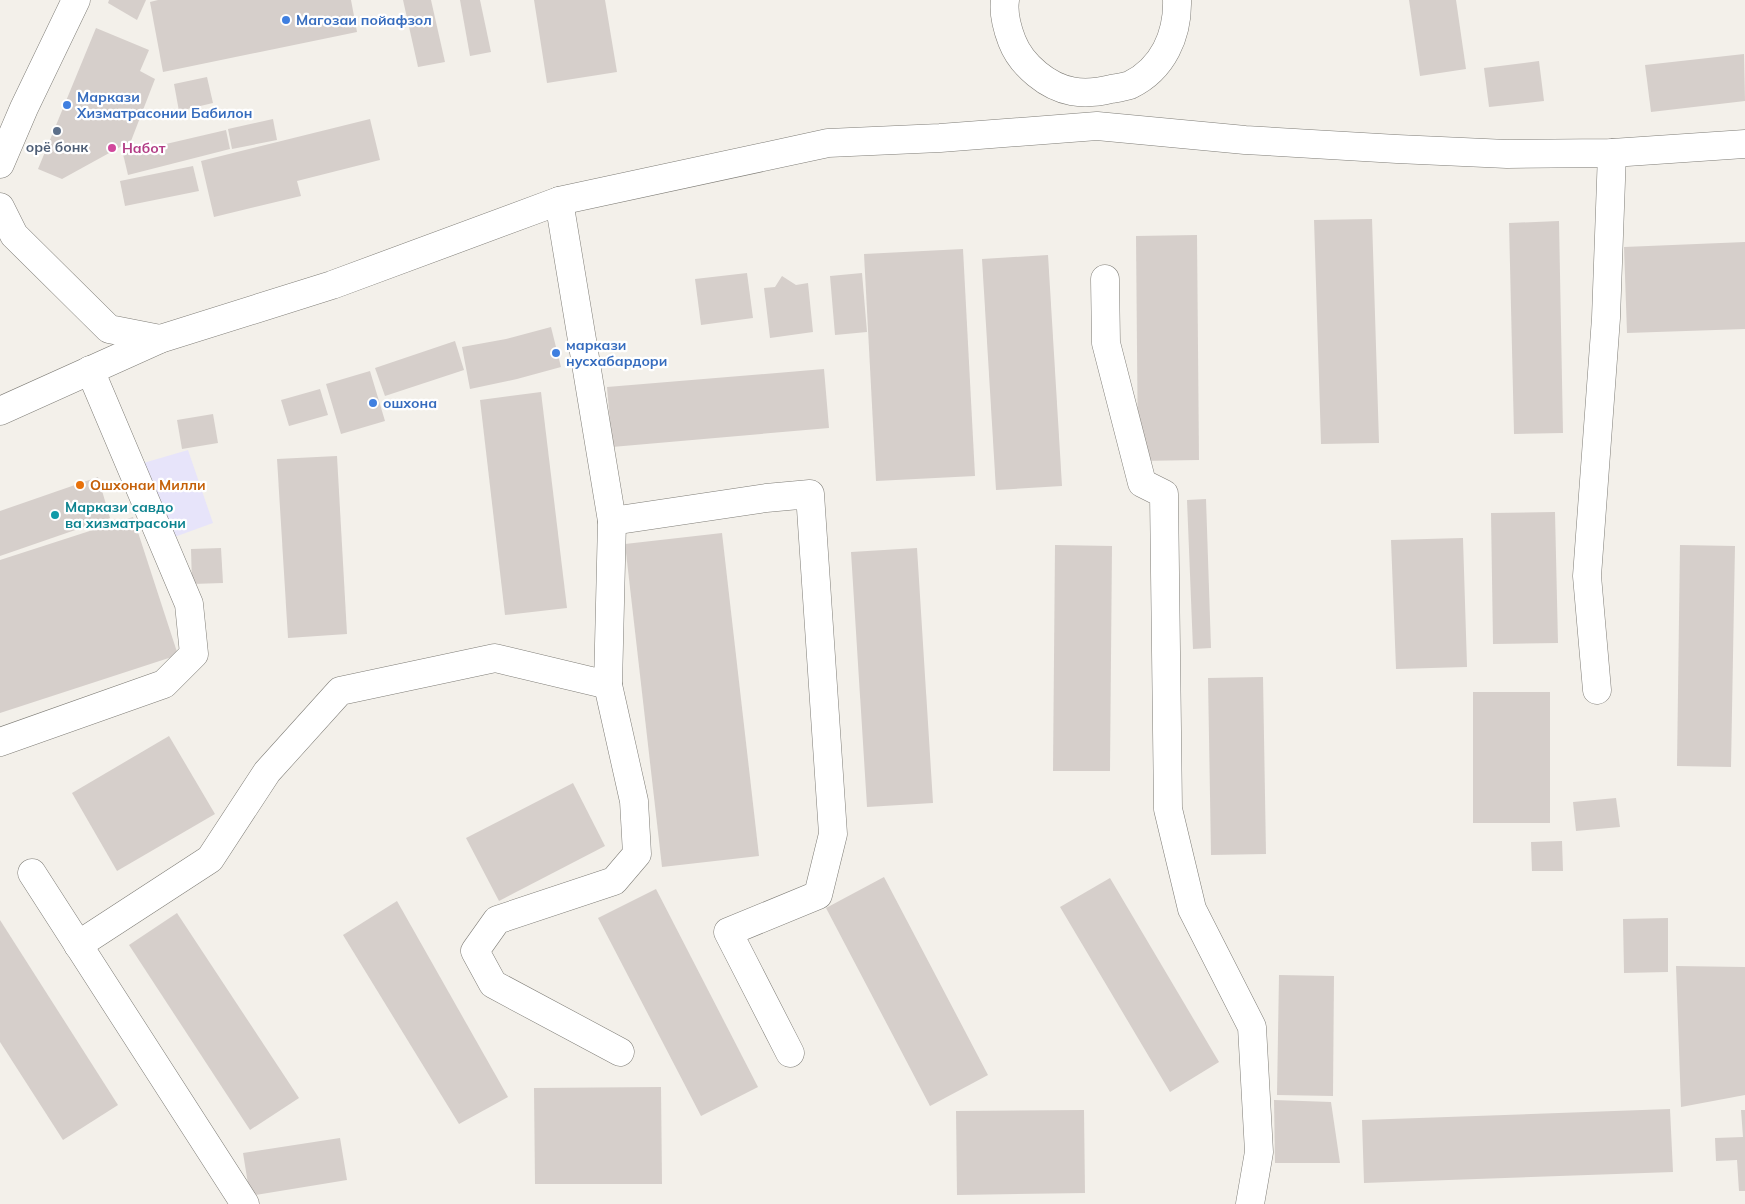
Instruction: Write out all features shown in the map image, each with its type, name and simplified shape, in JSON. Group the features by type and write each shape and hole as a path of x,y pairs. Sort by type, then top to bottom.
{"street":[{"path":"1005,0 1007,29 1015,50 1028,67 1045,81 1065,90 1086,94 1129,85 1147,73 1162,57 1172,38 1178,17 1177,0"},
{"path":"0,164 72,3"},
{"path":"1097,126 1098,93"},
{"path":"1,408 160,338 332,285 559,201 828,142 940,138 1097,126 1245,140 1397,150 1507,154 1612,153 1745,144"},
{"path":"1597,690 1587,576 1606,318 1612,153"},
{"path":"559,201 612,521 608,686 634,801 637,854 614,881 497,920 475,951 493,984 620,1052"},
{"path":"0,207 14,235 109,329 160,338"},
{"path":"1105,279 1106,343 1142,483 1164,494 1168,809 1192,909 1252,1027 1259,1152 1250,1204"},
{"path":"0,742 164,684 194,654 189,604 90,370"},
{"path":"612,521 766,498 810,494 833,834 818,895 728,932 790,1053"},
{"path":"78,944 210,859 267,772 340,691 495,658 608,686"},
{"path":"32,873 245,1204"}],"shaded area":[{"path":"188,450 213,523 169,539 140,464"}],"building":[{"path":"109,0 146,0 137,20 108,3"},
{"path":"158,0 351,0 357,32 163,72 150,2"},
{"path":"403,0 431,0 445,62 418,67"},
{"path":"460,0 480,0 491,52 470,56"},
{"path":"534,0 605,0 617,72 547,83"},
{"path":"1409,0 1456,0 1466,69 1420,76"},
{"path":"96,28 149,50 140,71 155,79 131,141 62,179 38,169"},
{"path":"1744,54 1745,101 1651,112 1645,65"},
{"path":"1539,61 1544,101 1489,107 1484,68"},
{"path":"207,77 213,103 179,111 174,84"},
{"path":"273,119 277,140 232,149 228,129"},
{"path":"370,119 380,160 297,181 301,196 214,217 201,161"},
{"path":"226,130 230,149 128,175 123,154"},
{"path":"193,166 199,191 125,206 120,181"},
{"path":"1372,219 1379,443 1321,444 1314,220"},
{"path":"1559,221 1563,433 1514,434 1509,223"},
{"path":"1197,235 1199,460 1138,461 1136,236"},
{"path":"1745,242 1745,329 1627,333 1624,247"},
{"path":"963,249 975,476 876,481 864,254"},
{"path":"1048,255 1062,486 996,490 982,259"},
{"path":"747,273 753,318 701,325 695,279"},
{"path":"862,273 867,332 835,335 830,276"},
{"path":"782,276 796,285 808,283 813,332 770,338 764,288 775,287"},
{"path":"551,327 561,367 470,389 462,347 506,339"},
{"path":"455,341 464,370 385,396 375,368"},
{"path":"824,369 829,428 612,447 607,387"},
{"path":"370,371 385,421 341,434 326,384"},
{"path":"320,389 328,415 289,426 281,400"},
{"path":"541,392 567,608 505,615 480,400"},
{"path":"213,414 218,443 182,449 177,420"},
{"path":"337,456 347,634 288,638 277,459"},
{"name":"Маркази савдо ва хизматрасони","path":"98,477 110,518 0,556 0,511"},
{"path":"1206,499 1211,648 1193,649 1187,500"},
{"path":"1555,512 1558,643 1493,644 1491,513"},
{"path":"133,517 178,655 0,713 0,560"},
{"path":"722,533 759,856 662,867 625,544"},
{"path":"1463,538 1467,667 1396,669 1391,540"},
{"path":"1055,545 1112,546 1110,771 1053,771"},
{"path":"1680,545 1735,546 1731,767 1677,766"},
{"path":"221,548 223,583 192,584 191,549"},
{"path":"917,548 933,803 867,807 851,552"},
{"path":"1263,677 1266,854 1211,855 1208,678"},
{"path":"1473,692 1550,692 1550,823 1473,823"},
{"path":"169,736 215,814 117,871 72,793"},
{"path":"573,783 605,846 499,901 466,838"},
{"path":"1616,798 1620,827 1576,831 1573,802"},
{"path":"1562,841 1563,871 1532,871 1531,842"},
{"path":"884,877 988,1075 930,1106 826,908"},
{"path":"1110,878 1219,1062 1170,1092 1060,907"},
{"path":"656,889 758,1087 701,1116 598,918"},
{"path":"397,901 508,1097 459,1124 343,935"},
{"path":"177,913 299,1098 250,1130 129,945"},
{"path":"1668,918 1668,972 1624,973 1623,919"},
{"path":"0,920 118,1105 63,1140 0,1042"},
{"path":"1676,966 1745,967 1745,1095 1681,1107"},
{"path":"1279,975 1334,976 1333,1096 1277,1095"},
{"path":"661,1087 662,1184 535,1184 534,1088"},
{"path":"1274,1100 1331,1102 1340,1163 1275,1163"},
{"path":"1670,1109 1673,1172 1364,1183 1362,1120"},
{"path":"1084,1110 1085,1193 957,1195 956,1111"},
{"path":"1741,1110 1745,1110 1745,1191 1739,1191 1737,1160 1716,1161 1715,1138 1743,1137"},
{"path":"340,1138 347,1180 250,1196 243,1153"}],"place":[{"name":"Магозаи пойафзол","path":"286,20"},
{"name":"Маркази Хизматрасонии Бабилон","path":"67,105"},
{"name":"орё бонк","path":"57,131"},
{"name":"Набот","path":"112,148"},
{"name":"маркази нусхабардори","path":"556,353"},
{"name":"ошхона","path":"373,403"},
{"name":"Ошхонаи Милли","path":"80,485"},
{"name":"Маркази савдо ва хизматрасони","path":"55,515"}]}
